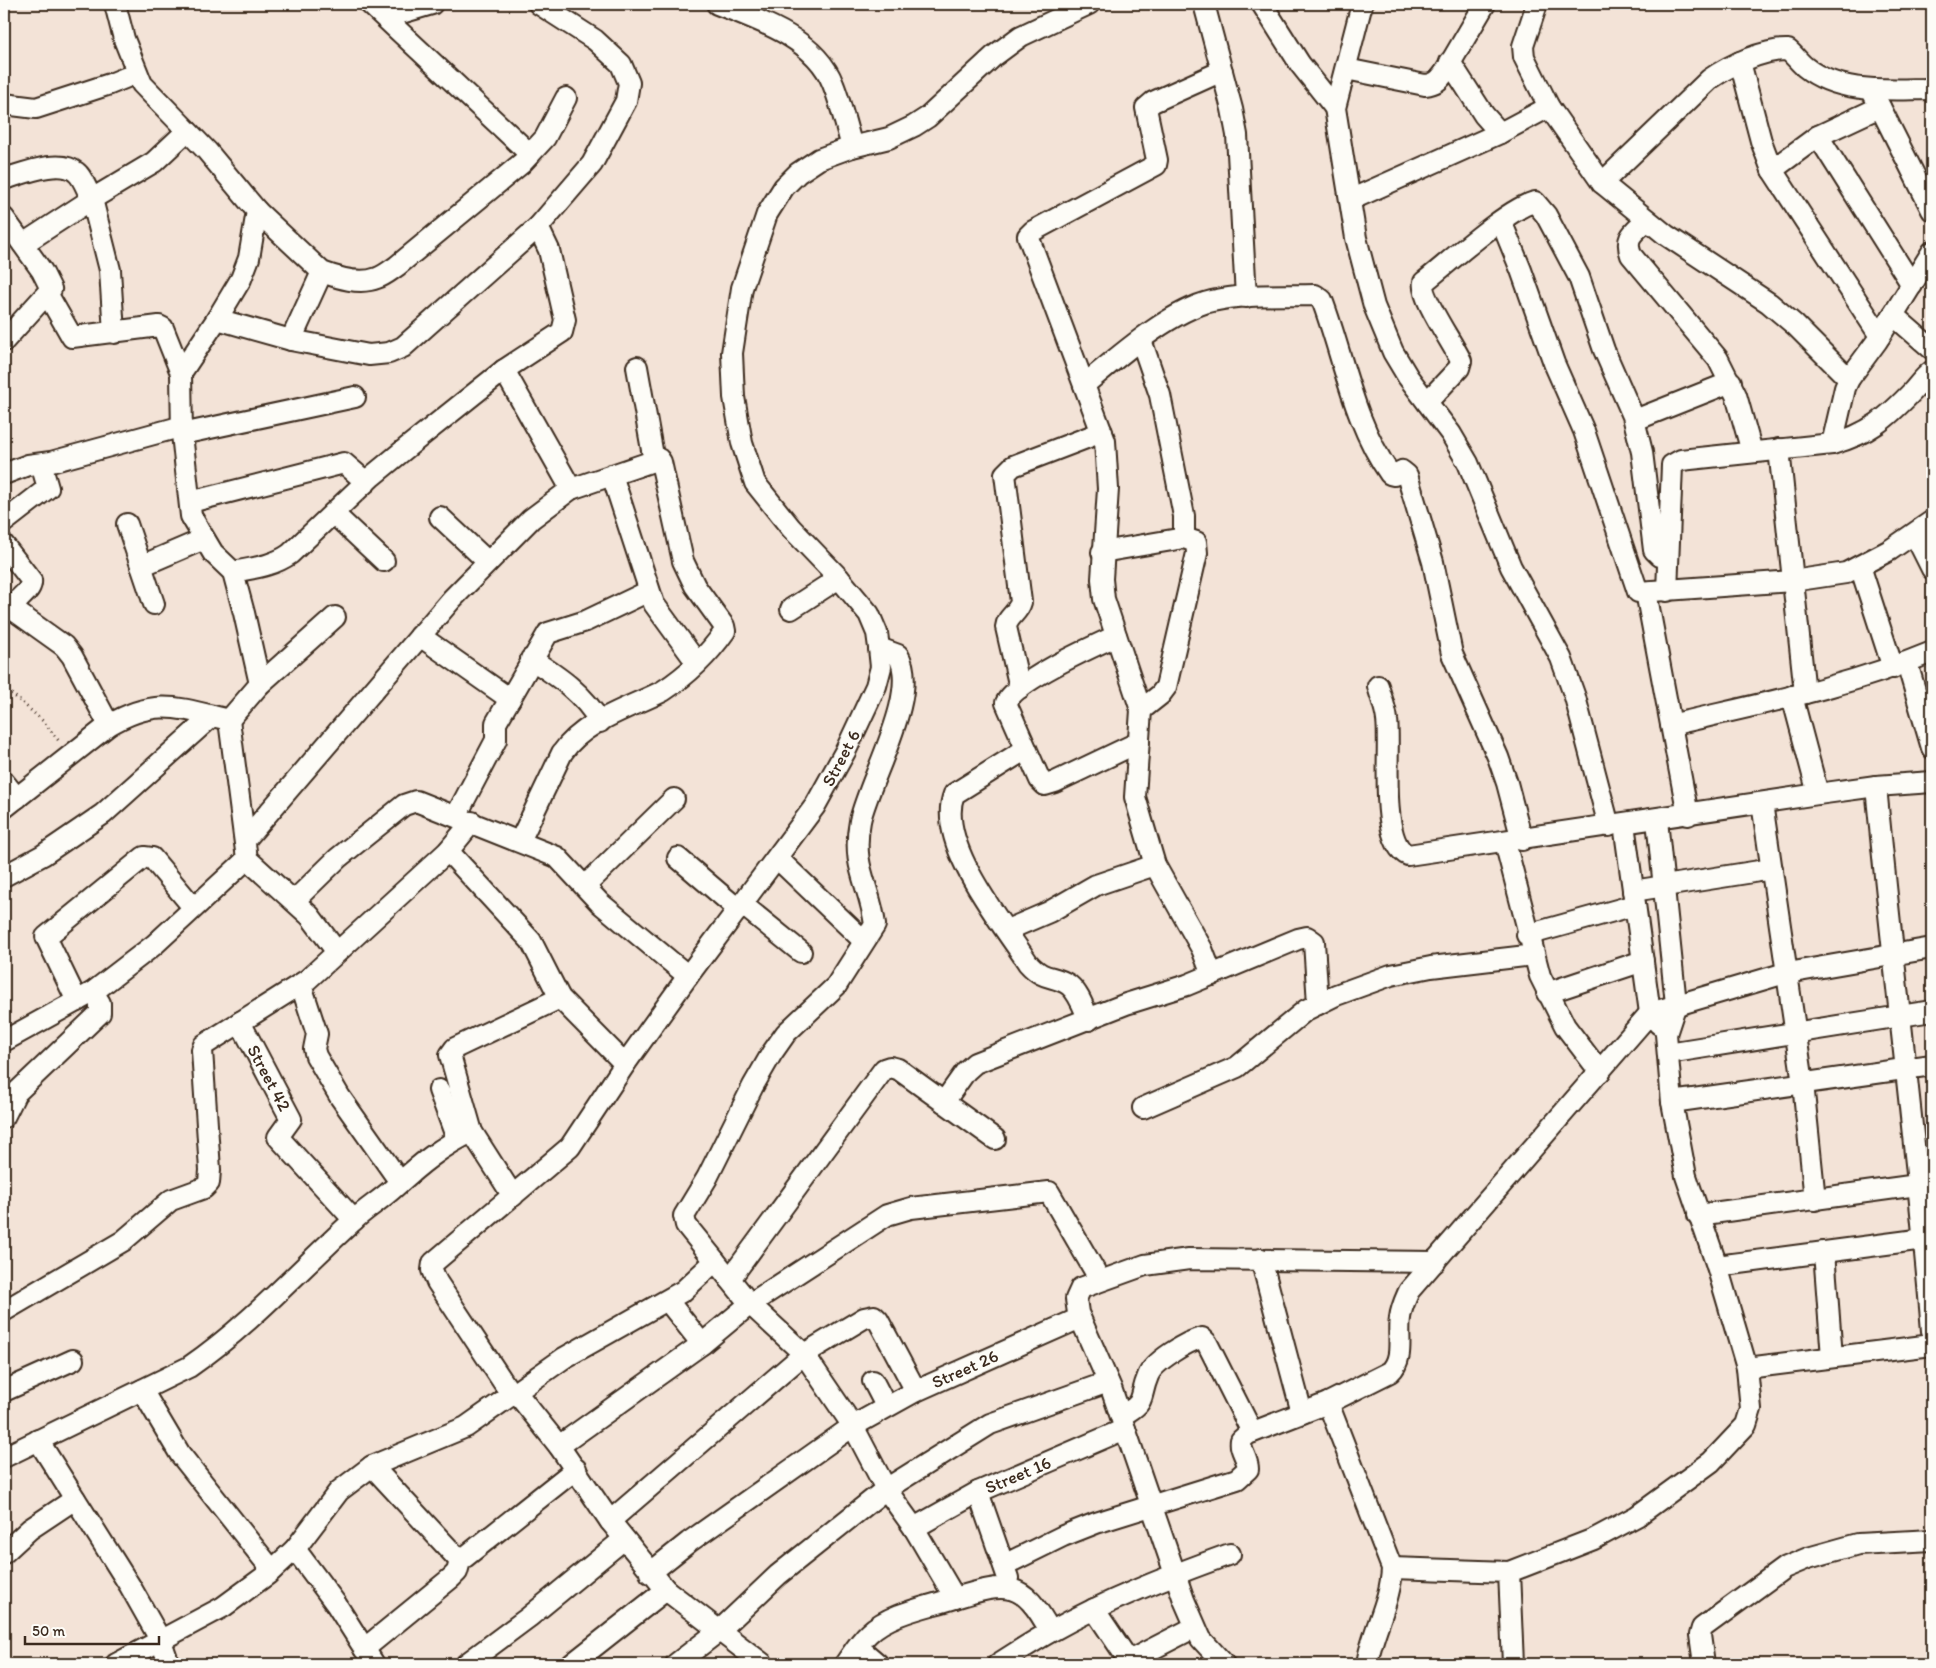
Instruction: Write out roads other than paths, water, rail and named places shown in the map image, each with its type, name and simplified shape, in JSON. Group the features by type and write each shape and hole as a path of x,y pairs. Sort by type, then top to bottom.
{"street":[{"path":"115,4 142,84 207,151 258,211 322,272 335,277 362,281 377,278 398,266 530,154 545,138 566,98"},
{"path":"370,4 530,154"},
{"path":"389,20 398,14 432,4"},
{"path":"217,319 291,340 369,355 389,353 403,347 538,228 592,164 626,101 629,83 621,64 595,40 545,6 539,4"},
{"path":"718,4 768,23 816,59 833,84 852,147"},
{"name":"Street 6","path":"763,1664 666,1590 650,1573 610,1520 559,1446 513,1393 437,1282 432,1270 433,1263 570,1147 625,1064 688,976 741,908 815,806 846,750 876,686 880,667 879,648 877,633 869,614 839,578 791,528 756,482 742,443 734,397 732,353 742,288 767,214 784,187 798,172 819,159 852,147 889,138 914,126 928,117 994,56 1021,36 1089,4"},
{"path":"1204,4 1237,135 1246,297"},
{"path":"1262,4 1300,64 1335,108"},
{"path":"1362,4 1335,108 1356,238 1374,306 1393,352 1450,434 1468,464 1487,504 1511,567 1561,658 1617,825 1634,898 1650,1013 1667,1043"},
{"path":"1346,69 1425,85 1439,81 1485,4"},
{"path":"1537,4 1523,46 1524,57 1549,107 1602,184 1647,220 1769,303 1849,379"},
{"path":"1602,184 1710,78 1727,67 1740,62 1776,51 1788,50 1804,66 1826,79 1875,98 1932,210"},
{"path":"1450,62 1484,116 1500,133"},
{"path":"1740,62 1761,141 1772,170 1880,336"},
{"path":"1212,975 1202,949 1155,865 1135,797 1141,710 1104,599 1102,552 1108,489 1105,441 1028,236 1156,165 1157,160 1146,108 1153,102 1222,71"},
{"path":"4,104 36,108 110,84 137,73"},
{"path":"1772,170 1818,136 1875,98 1932,90"},
{"path":"1350,200 1500,133 1549,107"},
{"path":"23,244 92,199 154,162 187,131"},
{"path":"1818,136 1912,285"},
{"path":"4,179 50,166 65,167 76,172 92,199 110,270 114,333"},
{"path":"1427,402 1459,368 1461,361 1448,340 1424,292 1424,282 1501,221 1528,203 1535,202 1543,210 1579,277 1604,350 1634,420 1640,438 1654,550 1660,556 1668,557"},
{"path":"180,373 217,319 244,272 257,224 258,211"},
{"path":"4,218 50,286 48,295 4,341"},
{"path":"1647,220 1629,238 1628,243 1631,255 1718,359 1731,382 1752,452"},
{"path":"1501,221 1558,371 1584,430 1637,590 1646,592 1667,591 1833,576 1860,566 1915,535 1932,521"},
{"path":"233,572 279,561 301,544 366,482 504,370 558,335 565,328 549,250 538,228"},
{"path":"1832,444 1845,388 1849,379 1880,336 1932,252"},
{"path":"291,340 322,272"},
{"path":"48,295 72,337 159,326 163,328 180,373 182,430 191,516 213,553 233,572 260,684"},
{"path":"1084,385 1141,340 1186,311 1210,301 1246,297 1315,295 1322,300 1347,380 1373,445 1390,474 1394,475 1402,472 1407,475 1433,562 1452,654 1498,757 1507,783 1513,841 1527,935 1547,993 1565,1026 1600,1072"},
{"path":"1893,315 1932,349"},
{"path":"1141,340 1160,395 1184,516 1184,538"},
{"path":"637,367 654,461"},
{"path":"504,370 571,489"},
{"path":"1667,591 1672,465 1681,460 1832,444 1853,438 1870,430 1886,418 1932,371"},
{"path":"1634,420 1731,382"},
{"path":"4,474 28,465 41,464 182,430 355,397"},
{"path":"1020,688 1006,627 1008,620 1017,613 1021,602 1006,474 1013,466 1102,432"},
{"path":"1779,449 1792,581 1799,695 1818,794"},
{"path":"4,1041 85,996 154,945 194,907 246,849 452,599 531,519 571,489 659,460 683,562 696,586 725,629 697,663 663,691 585,729 567,746 520,841"},
{"path":"190,502 344,463 366,482"},
{"path":"4,522 48,488 41,464"},
{"path":"612,476 649,591 660,614 697,663"},
{"path":"333,514 384,561"},
{"path":"440,517 488,562"},
{"path":"127,524 154,604"},
{"path":"1915,535 1932,569"},
{"path":"141,566 204,538"},
{"path":"1102,552 1184,538 1196,542 1197,553 1170,673 1160,696 1141,710"},
{"path":"4,545 31,580 31,586 16,604 16,611 64,646 72,656 109,725"},
{"path":"1860,566 1932,748"},
{"path":"791,609 839,578"},
{"path":"4,1311 123,1241 171,1200 204,1188 209,1183 202,1050 209,1041 301,984 448,851 464,819 496,740 495,727 531,660 548,633 586,622 649,591"},
{"path":"1646,592 1688,815"},
{"path":"4,876 43,855 103,814 221,718 334,617"},
{"path":"420,636 510,699"},
{"path":"1116,636 1074,656 1020,688 1006,703 1040,780 1045,784 1055,782 1139,742"},
{"path":"879,648 898,655 903,669 904,680 900,710 860,820 856,848 860,872 875,925 836,986 786,1032 772,1053 707,1178 684,1216 686,1225 750,1304 804,1354 853,1426 886,1489 914,1528 955,1598"},
{"path":"1671,725 1799,695 1900,666 1932,652"},
{"path":"531,660 575,690 591,707 600,722"},
{"path":"1378,686 1387,718 1387,803 1399,848 1403,853 1416,856 1818,794 1876,786 1932,782"},
{"path":"4,782 10,803 109,725 126,715 147,708 167,706 221,718"},
{"path":"221,718 246,849 294,900 337,952"},
{"path":"1026,749 960,789 952,798 952,827 975,886 1036,972 1069,985 1075,991 1089,1020"},
{"path":"1876,786 1905,1068 1926,1184 1924,1239 1932,1331"},
{"path":"585,886 674,799"},
{"path":"294,900 338,858 404,805 416,801 557,857 600,904 688,976"},
{"path":"1762,803 1803,1083 1815,1200"},
{"path":"1392,1568 1509,1572 1594,1539 1637,1516 1712,1462 1746,1425 1752,1409 1746,1368 1717,1266 1686,1176 1672,1102 1667,1043 1676,1004 1656,820"},
{"path":"448,851 531,941 560,998 625,1064"},
{"path":"4,1117 16,1093 100,1013 100,1003 85,996 46,937 144,857 152,858 194,907"},
{"path":"678,858 801,952"},
{"path":"777,858 864,941"},
{"path":"1007,930 1050,912 1096,885 1155,865"},
{"path":"1527,935 1664,886 1772,869"},
{"path":"944,1102 966,1071 975,1063 1126,1004 1187,985 1307,937 1311,938 1316,948 1318,1004"},
{"path":"1004,1565 1063,1536 1237,1479 1248,1469 1248,1463 1240,1446 1241,1440 1252,1432 1328,1403 1390,1372 1396,1367 1399,1359 1400,1319 1403,1304 1409,1291 1650,1013 1787,973 1932,948"},
{"path":"1143,1108 1237,1067 1254,1055 1280,1030 1318,1004 1336,995 1391,975 1431,967 1534,955"},
{"path":"1547,993 1643,961"},
{"path":"301,984 317,1034 314,1049 316,1056 340,1097 400,1182"},
{"path":"465,1136 450,1056 451,1051 560,998"},
{"path":"1667,1043 1796,1032 1932,1011"},
{"name":"Street 42","path":"240,1022 291,1119 278,1138 354,1220"},
{"path":"1672,1102 1932,1064"},
{"path":"730,1279 884,1069 890,1067 898,1069 995,1139"},
{"path":"439,1090 465,1136 513,1196"},
{"path":"4,1457 189,1367 212,1351 269,1302 354,1220 425,1160 465,1136"},
{"path":"1698,1215 1926,1184"},
{"path":"559,1446 702,1344 750,1304 887,1215 911,1208 948,1205 1043,1191 1052,1194 1100,1280"},
{"path":"1717,1266 1924,1239"},
{"path":"1824,1252 1832,1357"},
{"path":"1224,1664 1200,1639 1195,1627 1123,1422 1080,1318 1076,1299 1080,1288 1145,1265 1189,1259 1435,1262"},
{"path":"1261,1259 1302,1413"},
{"path":"116,1664 223,1607 272,1570 296,1549 340,1491 372,1466 466,1427 513,1393 611,1330 668,1301 683,1291 715,1261"},
{"path":"668,1301 702,1344"},
{"path":"610,1520 804,1354 864,1318 874,1316 878,1320 916,1391"},
{"name":"Street 26","path":"650,1573 689,1542 853,1426 886,1406 1080,1318"},
{"name":"Street 16","path":"914,1528 978,1492 1123,1422 1141,1401 1148,1376 1158,1362 1202,1338 1207,1344 1252,1432"},
{"path":"1746,1368 1932,1345"},
{"path":"4,1392 73,1360"},
{"path":"873,1380 886,1406"},
{"path":"676,1664 719,1631 778,1574 886,1489 990,1424 1108,1382"},
{"path":"142,1390 180,1454 272,1570"},
{"path":"1328,1403 1392,1568 1391,1587 1375,1632 1367,1664"},
{"path":"38,1440 130,1586 161,1641 168,1664"},
{"path":"372,1466 460,1561"},
{"path":"296,1549 336,1604 369,1656 457,1572 460,1561 576,1469"},
{"path":"978,1492 1012,1590"},
{"path":"4,1552 30,1530 75,1499"},
{"path":"466,1664 529,1617 624,1539"},
{"path":"1704,1664 1700,1635 1702,1628 1784,1568 1836,1549 1858,1544 1932,1540"},
{"path":"998,1664 1050,1632 1094,1609 1175,1574 1230,1554"},
{"path":"1509,1572 1513,1664"},
{"path":"845,1664 868,1633 880,1625 898,1616 994,1587 1012,1590 1027,1596 1040,1612 1050,1632"},
{"path":"572,1664 666,1590"},
{"path":"1094,1609 1126,1663 1195,1627"},
{"path":"858,1647 878,1664"}]}
